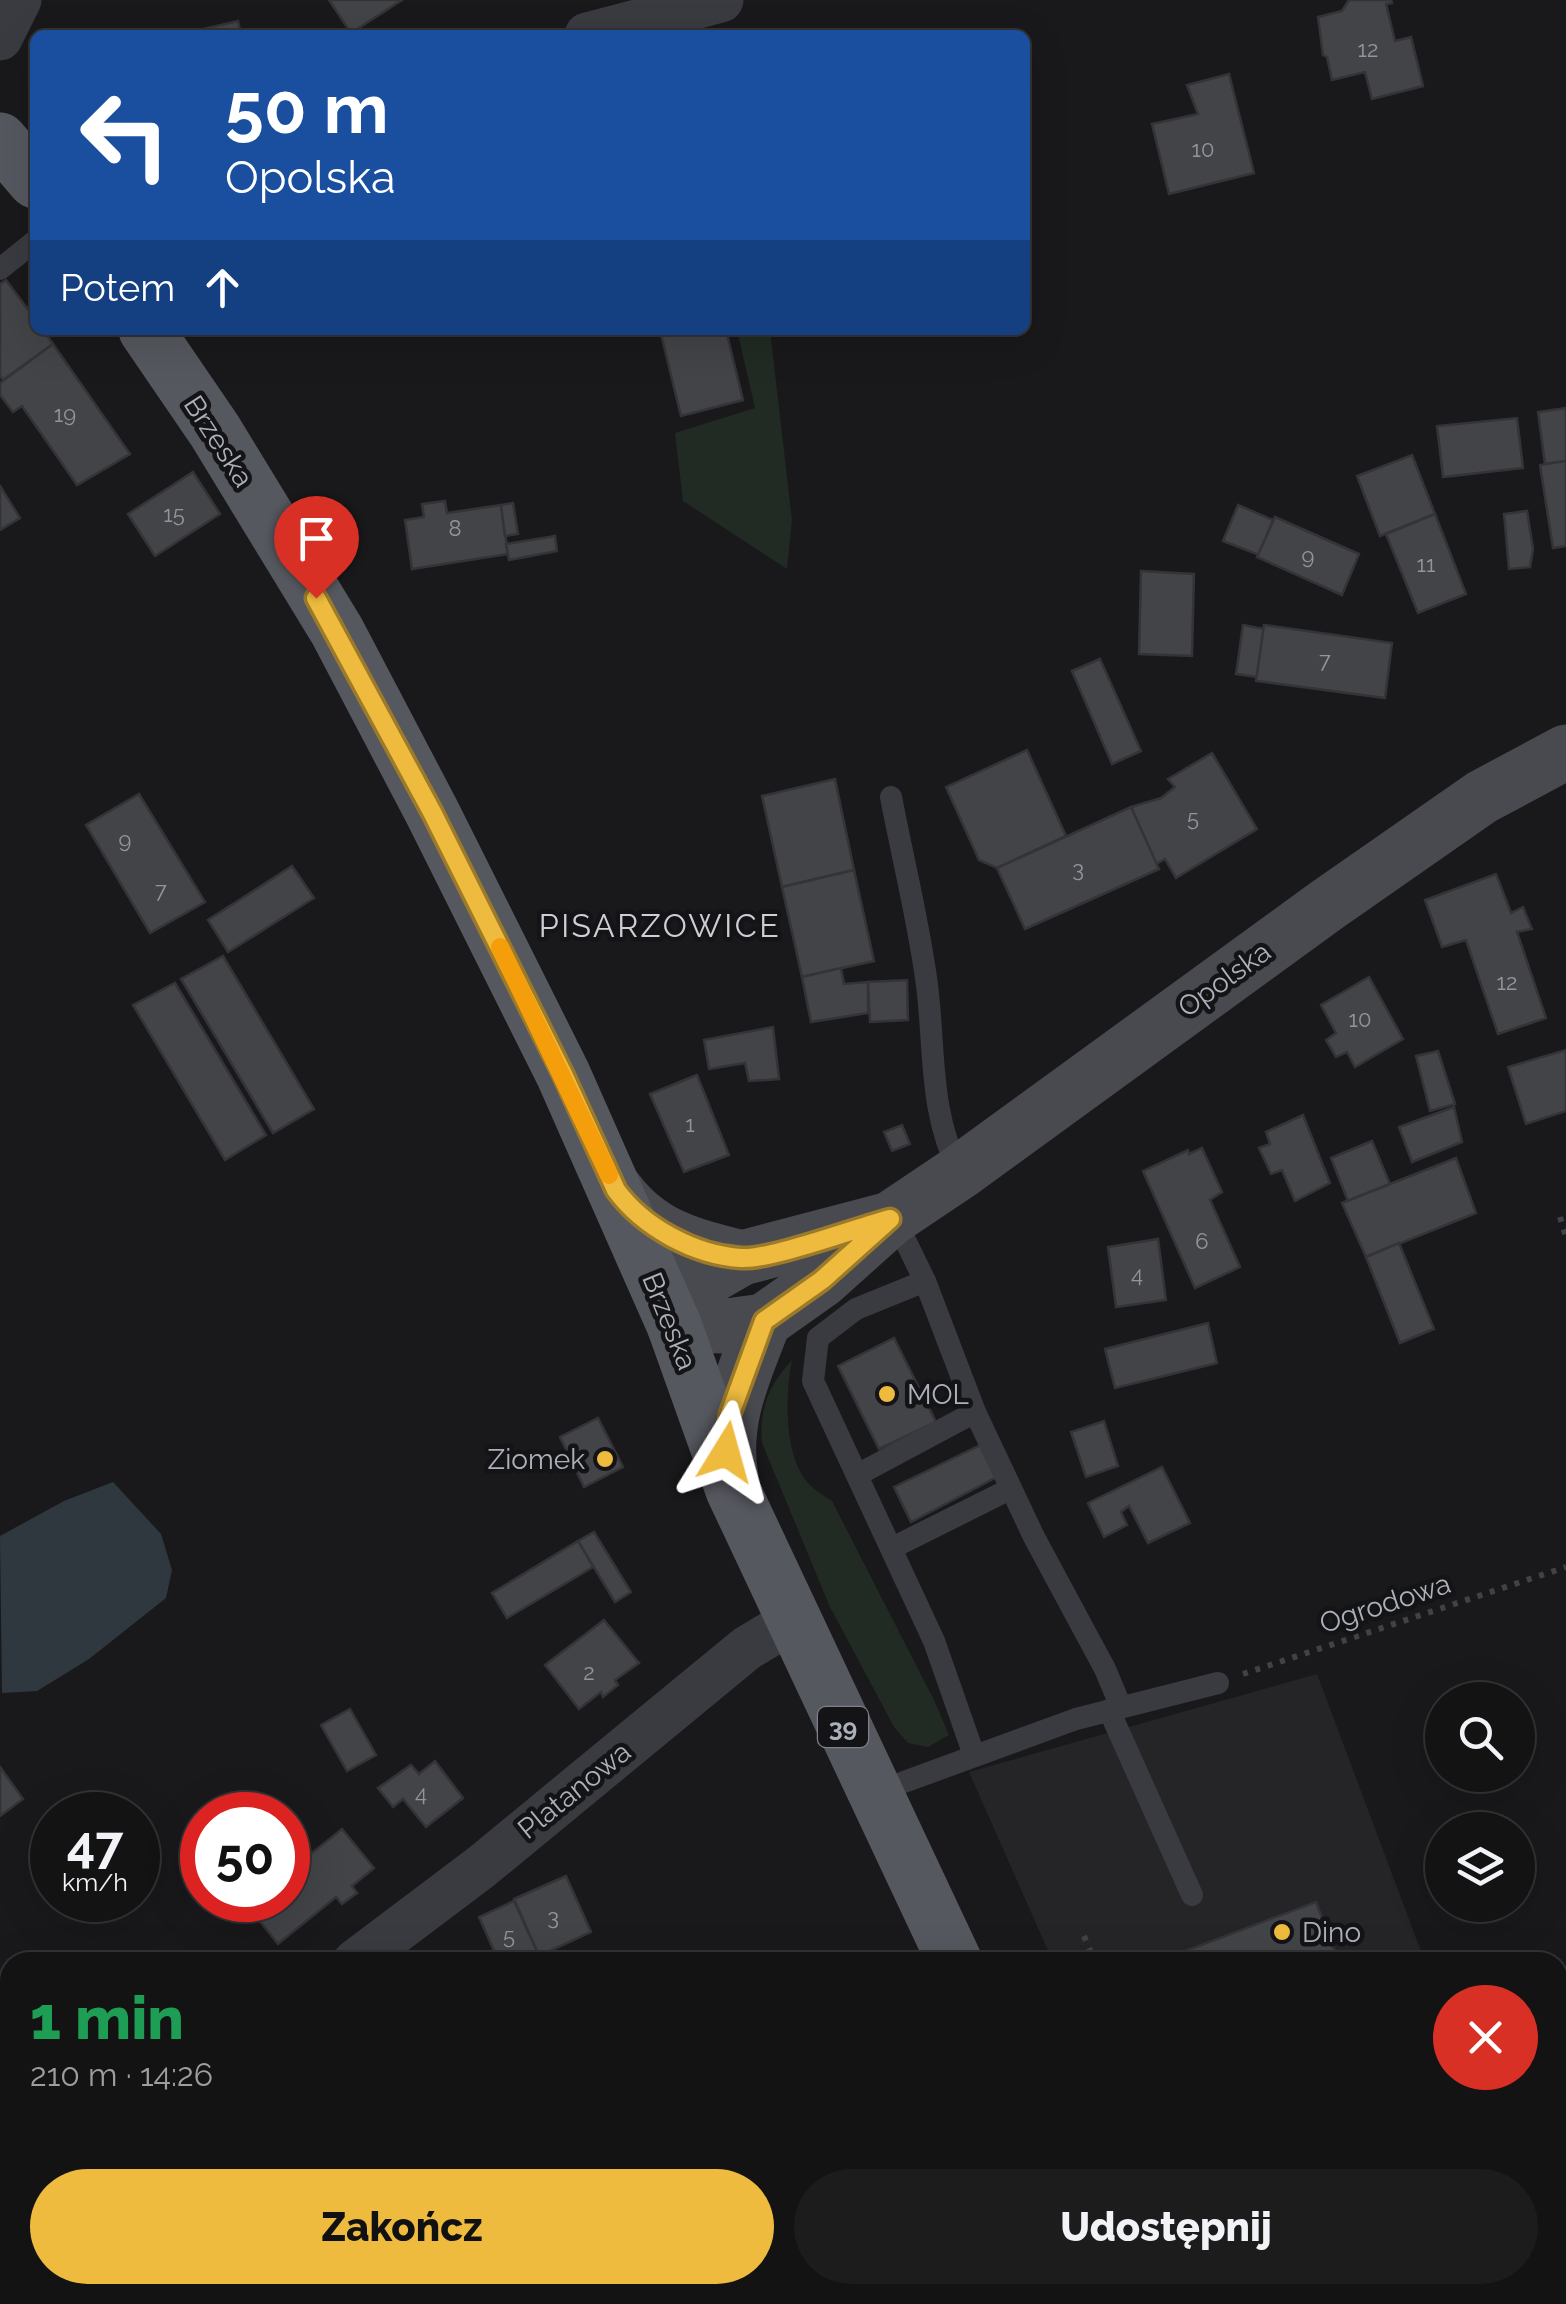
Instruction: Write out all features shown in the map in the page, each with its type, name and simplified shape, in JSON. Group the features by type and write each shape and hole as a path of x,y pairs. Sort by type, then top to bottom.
{"main road":[{"path":"0,140 30,174"},
{"name":"Brzeska","path":"149,335 215,431 336,631 511,969 616,1190 674,1325 734,1490 951,1952"},
{"name":"Opolska","path":"890,1219 742,1258 702,1282 684,1301 674,1325 727,1326 764,1321 822,1280 890,1219 1451,818 1497,788 1566,752"},
{"name":"Opolska","path":"616,1190 644,1222 695,1246 742,1258"},
{"path":"734,1490 726,1452 730,1414 764,1321"}],"street":[{"path":"0,38 18,0"},
{"path":"608,20 721,0"},
{"name":"Platanowa","path":"368,1952 481,1867 748,1648 794,1620"}],"lane":[{"path":"0,270 30,245"},
{"path":"891,797 927,984 938,1118 960,1172"},
{"path":"890,1219 925,1281 975,1412 1010,1489 1079,1617 1192,1894"},
{"path":"925,1281 856,1309 818,1338 813,1381 934,1640 974,1755"},
{"path":"859,1474 975,1412"},
{"path":"892,1548 1010,1489"},
{"path":"874,1793 1115,1709 1218,1683"}],"path":[{"path":"1560,1217 1566,1236"},
{"name":"Ogrodowa","path":"1218,1683 1566,1567"},
{"path":"1084,1936 1091,1952"}],"shaded area":[{"path":"738,335 771,335 792,520 787,569 683,501 675,433 755,408"},
{"path":"792,1360 788,1426 795,1460 811,1486 832,1501 934,1700 949,1735 928,1747 908,1743 894,1727 830,1607 762,1443 767,1398"},
{"path":"113,1482 161,1534 172,1570 166,1598 89,1659 37,1691 2,1693 0,1536 64,1501"},
{"path":"1317,1674 1421,1952 1049,1952 969,1772"}],"building":[{"path":"329,0 402,0 356,30 349,30"},
{"path":"1349,0 1391,0 1386,4 1395,41 1411,37 1423,86 1372,99 1365,72 1332,80 1327,57 1323,55 1318,17 1342,11"},
{"path":"238,21 240,30 199,30"},
{"path":"1229,74 1254,173 1169,194 1152,124 1198,114 1187,85"},
{"path":"6,280 30,312 30,335 47,335 53,344 3,380 0,376 0,284"},
{"path":"661,335 727,335 743,400 681,416"},
{"path":"53,344 130,454 77,485 22,406 13,412 0,395 0,383"},
{"path":"1566,408 1566,461 1545,464 1538,412"},
{"path":"1517,418 1523,468 1443,477 1437,426"},
{"path":"1412,455 1435,514 1380,536 1357,476"},
{"path":"1566,461 1566,546 1553,548 1540,465"},
{"path":"193,472 220,514 155,556 128,514"},
{"path":"0,486 20,518 0,530"},
{"path":"445,501 447,513 501,505 508,554 412,569 405,520 424,517 422,504"},
{"path":"513,503 518,534 505,536 501,505"},
{"path":"1238,505 1273,520 1259,555 1223,541"},
{"path":"1527,511 1533,549 1530,567 1509,569 1504,514"},
{"path":"1435,514 1466,594 1418,613 1386,534"},
{"path":"1275,517 1359,554 1342,595 1257,557"},
{"path":"555,536 557,551 509,560 506,544"},
{"path":"1141,571 1194,574 1192,656 1139,654"},
{"path":"1243,625 1264,629 1257,677 1236,674"},
{"path":"1264,625 1392,643 1385,698 1256,681"},
{"path":"1100,659 1141,751 1112,764 1072,671"},
{"path":"1027,750 1066,836 997,868 979,860 946,787"},
{"path":"1212,753 1257,829 1176,878 1165,859 1156,864 1131,807 1161,798 1175,787 1168,779"},
{"path":"835,779 854,870 782,887 762,796"},
{"path":"139,794 205,902 150,933 86,825"},
{"path":"1131,807 1159,869 1025,929 997,868"},
{"path":"292,866 314,898 228,952 208,920"},
{"path":"854,870 874,961 802,977 782,887"},
{"path":"1496,874 1511,913 1523,907 1532,929 1517,932 1546,1018 1498,1034 1466,940 1442,947 1425,900"},
{"path":"223,956 314,1109 273,1133 181,979"},
{"path":"841,968 844,984 868,982 868,1013 811,1022 802,977"},
{"path":"1369,977 1403,1039 1355,1067 1347,1052 1336,1057 1326,1040 1336,1033 1321,1005"},
{"path":"907,980 908,1020 870,1022 868,982"},
{"path":"175,983 266,1135 225,1160 133,1005"},
{"path":"773,1027 779,1079 749,1081 745,1063 709,1069 704,1040"},
{"path":"1566,1050 1566,1111 1526,1124 1508,1067"},
{"path":"1438,1051 1455,1104 1430,1111 1416,1056"},
{"path":"697,1075 729,1155 684,1172 650,1094"},
{"path":"1454,1107 1462,1142 1412,1162 1399,1127"},
{"path":"1303,1115 1330,1183 1295,1201 1282,1170 1271,1174 1259,1148 1270,1144 1266,1132"},
{"path":"902,1125 910,1144 892,1151 884,1132"},
{"path":"1372,1141 1390,1184 1348,1201 1331,1158"},
{"path":"1202,1148 1222,1192 1210,1200 1240,1267 1195,1288 1143,1171 1188,1150 1189,1154"},
{"path":"1456,1158 1476,1213 1366,1257 1342,1203"},
{"path":"1158,1239 1166,1300 1116,1307 1108,1247"},
{"path":"1399,1243 1434,1329 1400,1343 1366,1257"},
{"path":"1208,1323 1217,1363 1115,1388 1105,1349"},
{"name":"MOL","path":"894,1338 936,1422 879,1449 838,1366"},
{"path":"598,1418 623,1467 584,1487 560,1437"},
{"path":"1104,1421 1118,1466 1086,1477 1071,1432"},
{"path":"995,1438 1010,1470 911,1522 894,1487"},
{"path":"1162,1467 1190,1523 1148,1543 1129,1506 1121,1512 1127,1525 1104,1537 1088,1503"},
{"path":"594,1532 631,1592 615,1602 578,1541"},
{"path":"578,1541 593,1567 507,1618 492,1593"},
{"path":"604,1620 639,1663 615,1680 618,1685 603,1697 601,1692 579,1709 545,1665"},
{"path":"350,1709 376,1755 347,1771 321,1725"},
{"path":"435,1761 463,1798 426,1827 403,1799 393,1807 378,1788 411,1765 419,1774"},
{"path":"0,1767 23,1799 0,1816"},
{"path":"342,1829 374,1868 352,1886 357,1893 342,1904 336,1897 310,1918 310,1854"},
{"path":"566,1876 591,1932 548,1952 537,1952 514,1899"},
{"path":"514,1901 537,1952 495,1952 479,1917"},
{"name":"Dino","path":"1316,1902 1335,1952 1183,1952"},
{"path":"261,1922 305,1922 278,1944"}],"slow traffic":[{"path":"500,947 609,1175"}],"place":[{"name":"MOL","path":"887,1394"},
{"name":"Ziomek","path":"605,1459"},
{"name":"Dino","path":"1282,1932"}],"district":[{"name":"PISARZOWICE","path":"660,926"}],"route":[{"path":"316,598 432,812 563,1074 616,1190 628,1206 644,1222 677,1239 742,1258 890,1219 822,1280 764,1321 730,1414 726,1452"}]}
